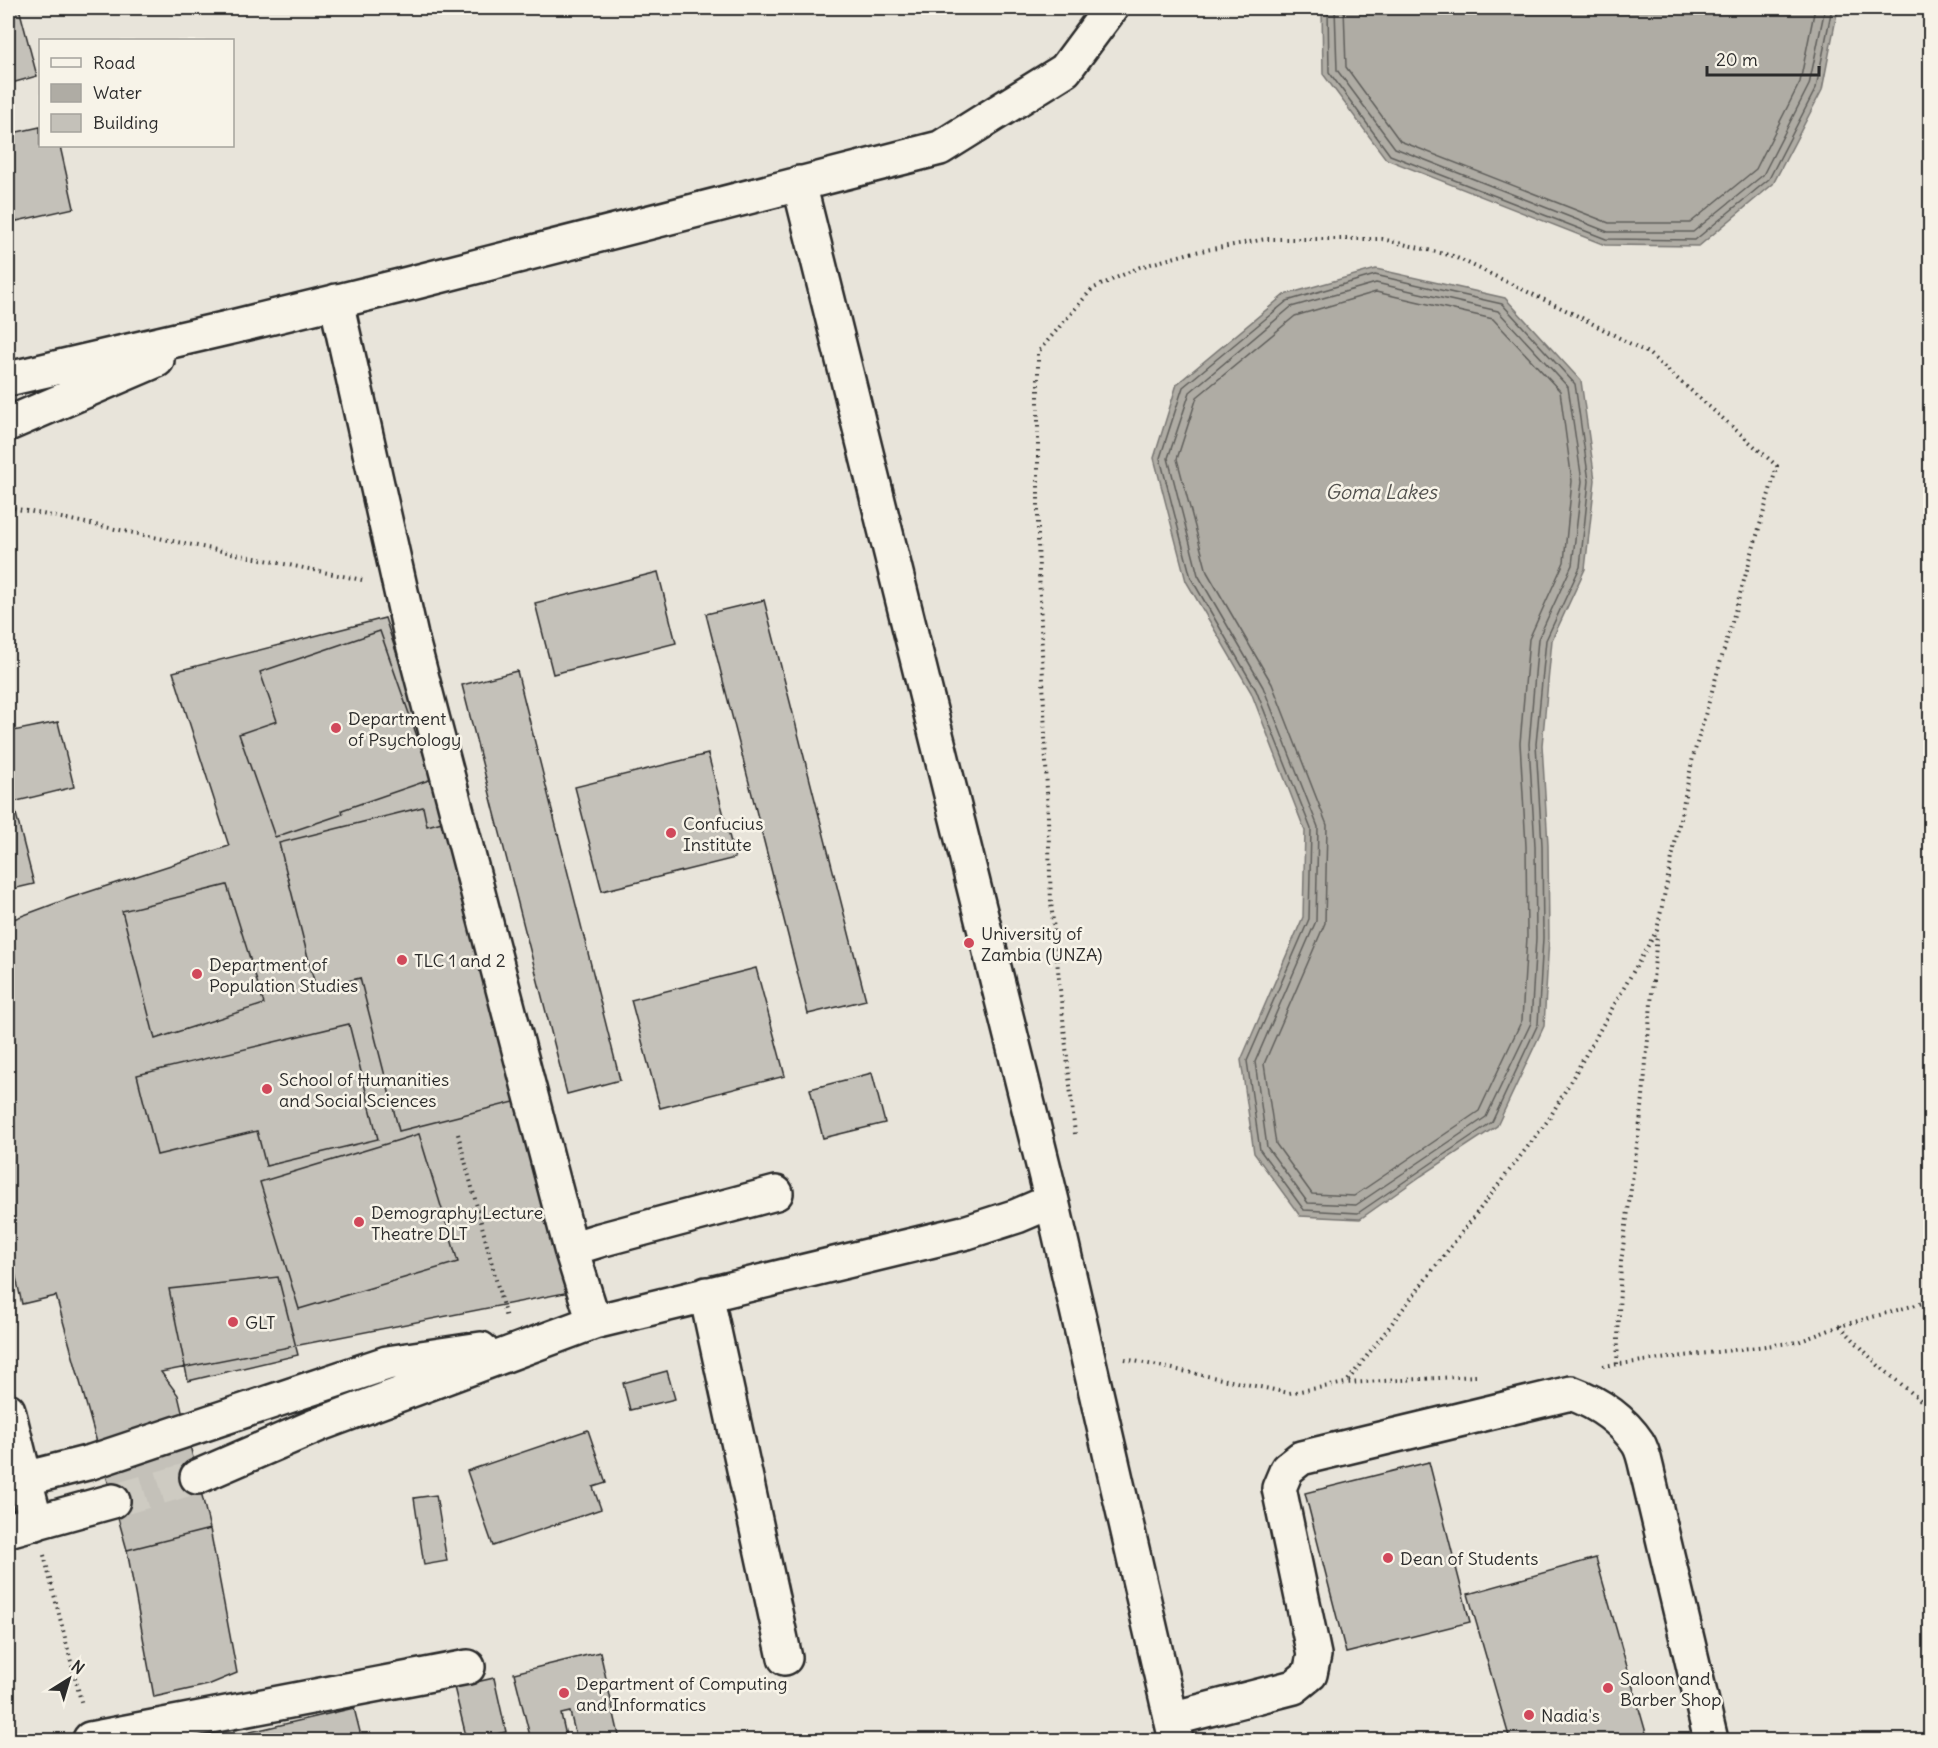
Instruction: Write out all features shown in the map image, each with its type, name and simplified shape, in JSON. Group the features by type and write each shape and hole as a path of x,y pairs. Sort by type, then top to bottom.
{"street":[{"path":"8,379 236,326 940,148 1065,70 1111,8"},
{"path":"799,183 1052,1202 1173,1730 1294,1687 1310,1674 1314,1654 1279,1488 1287,1469 1301,1458 1571,1393 1590,1400 1613,1415 1639,1444 1710,1740"},
{"path":"336,301 411,636 571,1249 594,1322"},
{"path":"8,424 236,326"},
{"path":"571,1249 776,1193"},
{"path":"197,1477 320,1424 594,1322 967,1232 1052,1202"},
{"path":"706,1294 785,1658"},
{"path":"16,1481 91,1462 387,1363 545,1340"},
{"path":"8,1410 22,1526 113,1502"},
{"path":"90,1739 468,1667"}],"path":[{"path":"1075,1135 1051,903 1038,542 1038,352 1092,289 1140,267 1190,253 1266,239 1382,238 1454,256 1648,353 1777,466 1693,757 1657,930 1642,1108 1621,1262 1617,1364"},
{"path":"8,507 400,588"},
{"path":"1346,1383 1549,1119 1657,930"},
{"path":"458,1134 513,1345"},
{"path":"1594,1368 1798,1342 1840,1326 1930,1301"},
{"path":"1840,1326 1878,1365 1930,1408"},
{"path":"1121,1358 1289,1393 1346,1383 1477,1376"},
{"path":"22,1526 90,1739"}],"shaded area":[{"name":"University of Zambia (UNZA)","path":"8,8 1930,8 1930,1740 8,1740"}],"water":[{"path":"1322,8 1838,8 1822,90 1773,184 1699,246 1605,245 1386,159 1323,74"},
{"name":"Goma Lakes","path":"1376,269 1505,298 1581,381 1595,480 1585,569 1552,640 1542,745 1548,845 1549,938 1544,1026 1497,1126 1360,1219 1300,1216 1254,1153 1241,1060 1303,917 1305,831 1251,692 1186,581 1154,458 1177,384 1284,295"}],"building":[{"path":"8,8 19,8 37,76 8,84"},
{"path":"39,127 39,147 60,147 74,208 8,223 8,134"},
{"path":"658,572 676,643 553,674 535,603"},
{"path":"764,600 866,1000 808,1014 706,614"},
{"name":"School of Humanities and Social Sciences","path":"385,618 489,936 575,1291 161,1372 178,1395 210,1529 127,1550 56,1296 22,1304 8,1242 8,921 70,898 229,846 173,672"},
{"name":"Department of Psychology","path":"380,631 432,779 342,810 343,814 275,837 239,734 277,721 260,672"},
{"path":"517,671 620,1080 567,1094 462,685"},
{"path":"58,722 74,787 13,802 34,884 8,890 8,732"},
{"path":"708,754 735,858 602,891 575,787"},
{"name":"TLC 1 and 2","path":"423,807 427,826 446,821 530,1098 399,1131 360,978 316,989 279,843"},
{"name":"Department of Population Studies","path":"227,885 264,1004 155,1039 122,911"},
{"path":"756,968 785,1076 660,1108 631,1000"},
{"path":"349,1024 378,1139 266,1166 257,1131 157,1155 137,1075"},
{"path":"872,1073 885,1123 823,1138 810,1089"},
{"name":"Demography Lecture Theatre DLT","path":"419,1134 458,1262 299,1309 260,1182"},
{"name":"GLT","path":"278,1277 298,1355 188,1381 169,1289"},
{"path":"667,1371 675,1399 630,1410 623,1383"},
{"path":"588,1430 606,1483 593,1487 601,1509 493,1546 467,1471"},
{"name":"Dean of Students","path":"1429,1462 1470,1622 1346,1653 1305,1493"},
{"path":"436,1495 447,1561 424,1565 414,1498"},
{"path":"210,1529 237,1673 208,1685 154,1697 127,1550"},
{"path":"1596,1558 1648,1740 1510,1740 1468,1594"},
{"name":"Department of Computing and Informatics","path":"600,1652 620,1740 577,1740 570,1712 561,1714 567,1740 531,1740 514,1673"},
{"path":"494,1678 506,1732 467,1740 454,1687"},
{"path":"354,1708 362,1740 216,1740"}],"tunnel":[{"path":"113,1501 197,1477"}],"place":[{"name":"Department of Psychology","path":"336,728"},
{"name":"Confucius Institute","path":"671,833"},
{"name":"University of Zambia (UNZA)","path":"969,943"},
{"name":"TLC 1 and 2","path":"402,960"},
{"name":"Department of Population Studies","path":"197,974"},
{"name":"School of Humanities and Social Sciences","path":"267,1089"},
{"name":"Demography Lecture Theatre DLT","path":"359,1222"},
{"name":"GLT","path":"233,1322"},
{"name":"Dean of Students","path":"1388,1558"},
{"name":"Saloon and Barber Shop","path":"1608,1688"},
{"name":"Department of Computing and Informatics","path":"564,1693"},
{"name":"Nadia's","path":"1529,1715"}]}
